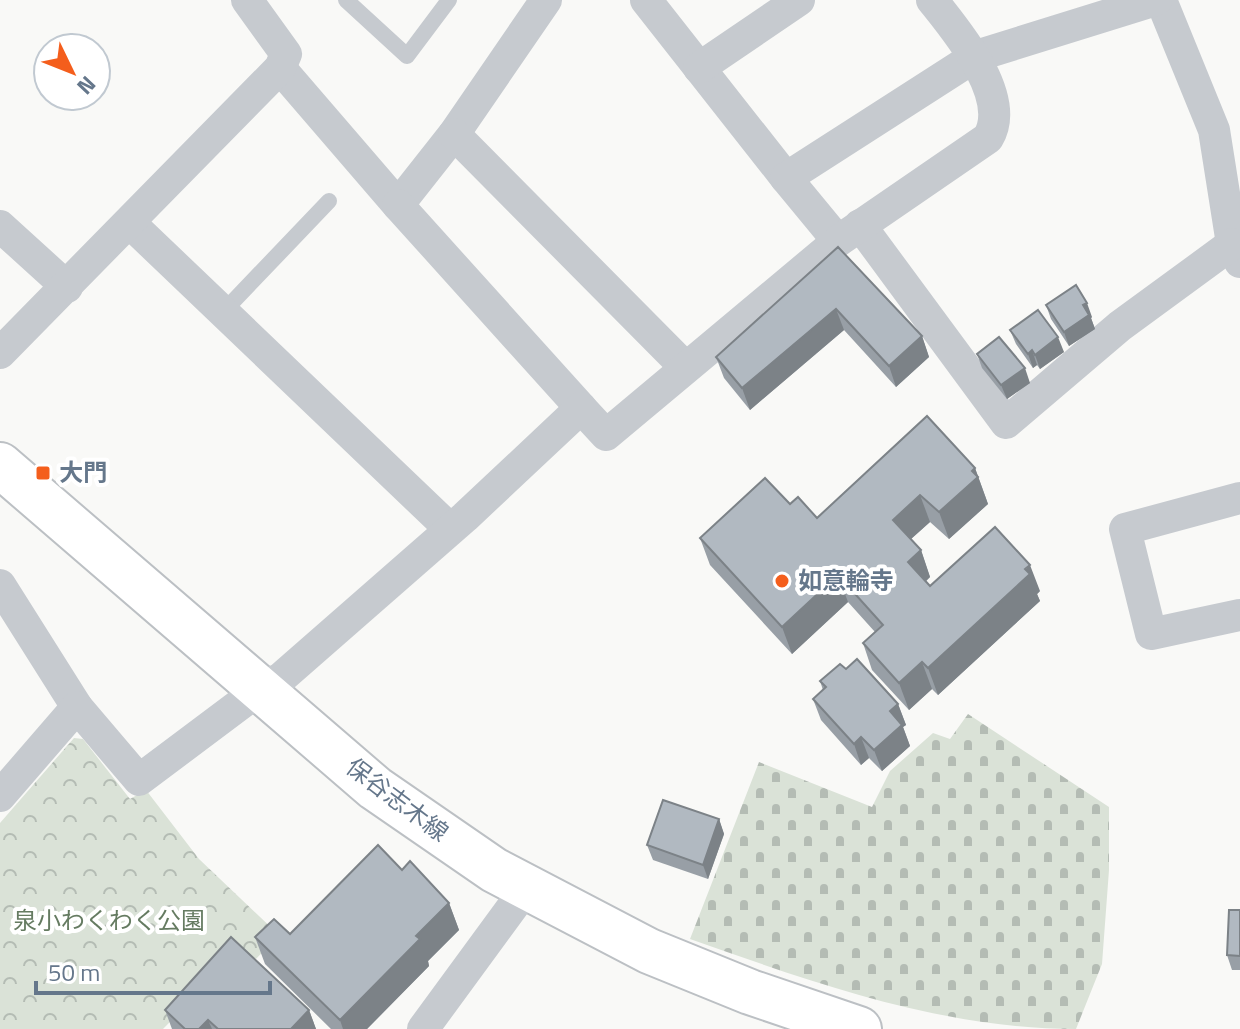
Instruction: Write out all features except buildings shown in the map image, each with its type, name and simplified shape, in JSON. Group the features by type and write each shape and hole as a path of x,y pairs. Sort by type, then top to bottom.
{"main road":[{"name":"保谷志木線","path":"0,465 375,788 494,870 649,951 750,992 859,1029"}],"street":[{"path":"0,353 280,68 286,54 247,0"},
{"path":"398,205 454,134 546,0"},
{"path":"646,0 786,178 849,233 1006,423 1120,326 1235,235 1227,127 1159,0 976,56 786,178"},
{"path":"699,68 799,0"},
{"path":"280,68 398,205 606,435 849,233 988,138 993,130 989,88 976,56 932,0"},
{"path":"454,134 685,367"},
{"path":"130,223 449,528"},
{"path":"0,226 67,287"},
{"path":"0,585 77,707 139,780 259,690 281,678 581,408"},
{"path":"1240,498 1125,529 1151,634 1240,615"},
{"path":"0,796 77,707"},
{"path":"423,1029 527,887"}],"lane":[{"path":"346,0 407,56 449,0"},
{"path":"223,312 329,201"}],"green space":[{"path":"968,714 1109,807 1109,870 1102,964 1076,1029 1026,1027 928,1012 832,987 690,939 759,762 872,807 890,771 933,733 950,739"},
{"name":"泉小わくわく公園","path":"74,738 83,739 130,799 146,790 199,859 279,935 253,962 241,950 163,1029 0,1029 0,823"}],"place":[{"name":"大門","path":"43,473"},
{"name":"如意輪寺","path":"782,581"}]}
